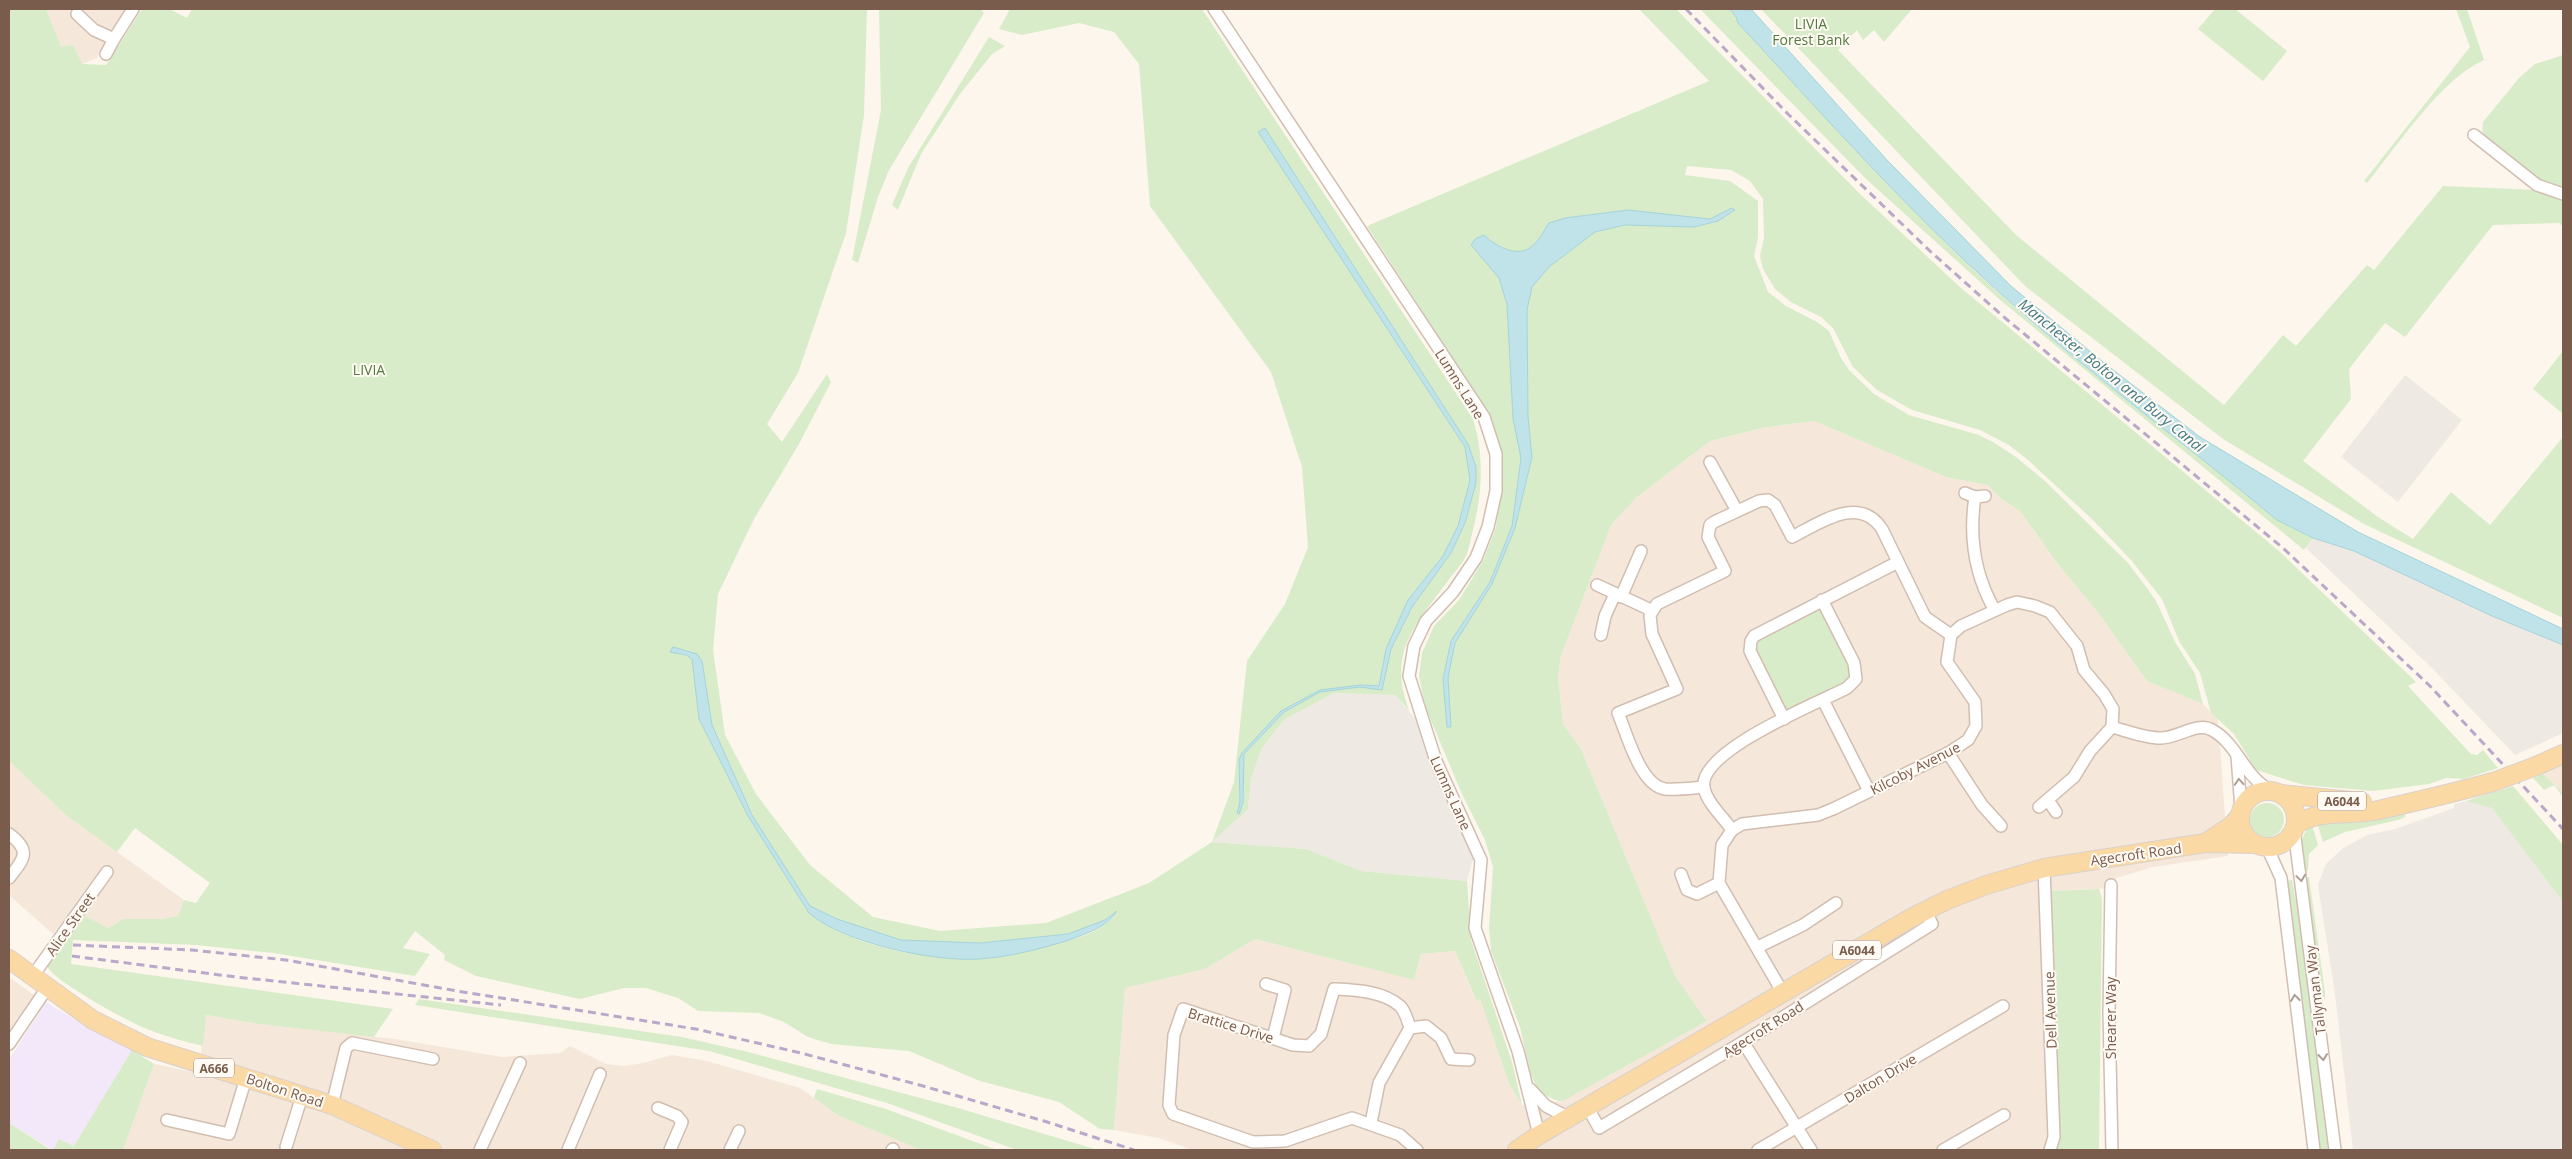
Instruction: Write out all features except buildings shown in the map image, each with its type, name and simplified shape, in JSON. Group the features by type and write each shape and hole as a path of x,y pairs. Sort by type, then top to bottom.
{"main road":[{"name":"A6044","path":"2295,827 2313,817 2371,811 2436,798 2493,782 2563,754"},
{"name":"A6044","path":"2276,792 2354,802 2403,804"},
{"path":"2276,792 2294,807 2295,827 2283,843 2261,846 2242,829 2241,812 2252,795 2276,792"},
{"name":"Agecroft Road","path":"2205,843 2231,826 2241,812"},
{"name":"Agecroft Road","path":"1517,1150 1539,1135 1925,910 1986,885 2044,868 2205,843 2261,846"},
{"name":"Bolton Road","path":"9,959 46,988 93,1020 147,1047 332,1105 432,1150"}],"street":[{"path":"106,54 133,9"},
{"name":"Lumns Lane","path":"1214,9 1484,417 1496,454 1496,491 1488,527 1476,558 1453,592 1426,621 1414,646 1408,676 1436,761 1481,860 1475,928 1518,1051 1539,1135"},
{"path":"77,14 94,30 114,39"},
{"path":"2474,135 2537,185 2563,194"},
{"path":"1710,462 1737,511"},
{"path":"1975,495 1972,535 1980,579 1994,609"},
{"path":"1704,787 1665,789 1652,784 1641,768 1618,713 1678,689 1667,662 1652,634 1652,610 1657,604 1725,571 1707,531 1710,525 1759,501 1768,500 1775,505 1792,537 1833,517 1850,512 1863,512 1880,526 1925,617 1951,635 1961,626 1994,609 2016,602 2050,612 2077,646 2084,670 2104,694 2113,709 2112,727 2090,751 2074,777 2044,804 2056,812"},
{"path":"1601,636 1605,616 1618,596 1641,551"},
{"path":"1784,719 1753,659 1750,651 1751,640 1764,629 1898,562"},
{"path":"1597,585 1652,610"},
{"path":"1783,993 1720,883 1722,845 1732,830 1709,798 1704,787 1708,774 1723,754 1744,739 1852,685 1857,676 1849,652 1822,600"},
{"name":"Kilcoby Avenue","path":"1732,830 1742,824 1818,815 1948,753 1968,740 1976,726 1977,714 1975,702 1947,662 1951,635"},
{"path":"1823,700 1869,791"},
{"path":"2112,727 2161,738 2198,728 2211,729 2227,742 2258,785 2276,792"},
{"path":"1948,753 1982,805 2001,827"},
{"path":"2237,755 2241,812"},
{"name":"Tallyman Way","path":"2295,827 2335,1150"},
{"path":"9,834 20,843 24,850 23,859 9,878"},
{"name":"Tallyman Way","path":"2261,846 2281,878 2314,1150"},
{"name":"Dell Avenue","path":"2044,868 2054,1137 2050,1150"},
{"name":"Alice Street","path":"32,977 107,872"},
{"path":"1681,874 1687,890 1697,894 1720,883"},
{"name":"Shearer Way","path":"2111,886 2109,1013 2112,1150"},
{"path":"1758,947 1803,925 1836,903"},
{"name":"Agecroft Road","path":"1588,1108 1599,1128 1743,1042 1932,924 1925,910"},
{"path":"1266,984 1285,990 1273,1038"},
{"path":"9,1044 46,988"},
{"name":"Brattice Drive","path":"1410,1028 1400,1006 1384,997 1358,990 1334,989 1321,1034 1310,1046 1293,1045 1183,1009 1174,1035 1169,1105 1173,1114 1253,1142 1285,1141 1352,1118 1370,1122 1400,1135 1417,1150"},
{"name":"Dalton Drive","path":"1758,1150 2003,1006"},
{"path":"1370,1122 1379,1084 1410,1028 1426,1026 1441,1038 1451,1059 1469,1060"},
{"path":"1743,1042 1811,1150"},
{"path":"332,1105 346,1048 352,1043 433,1059"},
{"path":"480,1150 520,1063"},
{"path":"568,1150 600,1074"},
{"path":"167,1120 229,1134 246,1078"},
{"path":"1528,1085 1546,1106 1569,1118"},
{"path":"286,1147 302,1096"},
{"path":"658,1108 677,1116 682,1122 670,1150"},
{"path":"1943,1150 2004,1115"},
{"path":"730,1150 739,1131"}],"shaded area":[{"path":"46,9 125,9 97,58 82,64 61,48"},
{"path":"2405,375 2462,420 2398,502 2341,457"},
{"path":"1814,421 1946,477 1989,485 2000,498 2020,511 2058,564 2100,615 2147,681 2203,704 2218,720 2228,856 2153,867 2116,878 2116,888 2050,891 2058,1150 1192,1150 1159,1138 1114,1130 1125,988 1205,969 1255,939 1414,980 1421,954 1455,951 1475,999 1480,999 1509,1084 1522,1105 1563,1101 1707,1021 1675,977 1581,749 1563,724 1558,676 1561,656 1611,525 1637,497 1710,441 1762,428"},
{"path":"2313,538 2354,551 2492,616 2563,645 2563,733 2515,755 2432,668 2306,548"},
{"path":"1334,693 1395,695 1415,718 1474,856 1467,881 1361,871 1306,849 1212,842 1248,809 1251,778 1262,748 1284,720"},
{"path":"9,761 67,816 184,900 178,916 161,919 123,919 108,928 91,921 74,908 53,934 9,895"},
{"path":"2563,764 2563,793 2543,774"},
{"path":"2466,801 2492,807 2563,902 2563,1150 2353,1150 2335,994 2318,885 2326,864 2343,848 2367,835 2395,829 2454,808 2454,804"},
{"path":"9,977 34,995 9,1034"},
{"path":"46,1002 95,1032 132,1050 74,1146 59,1139 53,1150 9,1123 9,1060"},
{"path":"205,1015 259,1024 395,1039 502,1057 560,1053 570,1046 606,1064 624,1066 672,1055 707,1061 800,1088 839,1116 921,1150 123,1150 154,1064 199,1073"}],"green space":[{"name":"LIVIA","path":"9,9 46,9 61,47 73,45 82,64 106,65 142,9 169,9 187,18 192,9 867,9 864,115 846,233 798,373 767,424 782,442 827,374 831,382 799,444 754,519 718,594 713,650 725,735 756,794 810,865 873,917 940,931 1046,923 1149,883 1212,842 1306,849 1361,871 1467,881 1471,940 1512,1062 1522,1105 1509,1084 1480,999 1476,1000 1455,951 1421,954 1414,980 1255,939 1205,969 1125,988 1114,1130 1100,1129 1059,1102 980,1081 909,1051 831,1044 808,1037 784,1022 759,1013 698,1011 678,998 646,988 624,988 580,999 476,976 444,960 445,955 415,931 403,948 430,954 415,976 273,953 196,945 73,940 71,964 393,1009 374,1037 259,1024 206,1015 203,1046 163,1035 132,1022 74,989 61,980 47,966 85,916 108,928 123,919 161,919 178,916 184,900 196,903 210,883 135,828 117,852 67,816 9,761","holes":["672,647 697,654 702,661 712,725 752,815 810,906 837,919 901,940 980,943 1068,934 1105,920 1117,912 1106,924 1090,933 1052,944 935,955 922,955 893,950 862,941 833,929 809,913 748,816 699,719 692,659"]},
{"path":"879,9 980,9 984,13 889,170 878,197 858,263 852,260 881,110"},
{"path":"1010,9 1202,9 1473,419 1481,462 1481,476 1478,505 1468,551 1415,626 1408,641 1403,656 1401,672 1403,690 1409,710 1395,695 1334,693 1284,720 1262,748 1251,778 1248,809 1212,842 1234,782 1247,661 1285,604 1308,547 1302,467 1271,372 1150,206 1139,64 1114,32 1079,23 1022,35 999,29","holes":["1265,128 1468,444 1476,483 1465,523 1451,553 1412,607 1391,649 1382,689 1378,690 1386,649 1408,600 1443,556 1458,526 1470,480 1465,447 1258,132"]},
{"path":"1639,9 1676,9 1861,195 1961,288 2279,551 2416,682 2408,686 2471,754 2477,755 2483,750 2498,768 2464,779 2446,778 2429,784 2373,791 2304,785 2256,770 2234,734 2211,713 2200,673 2179,641 2162,599 2131,560 2092,519 2009,445 1980,430 1912,410 1877,390 1853,367 1833,328 1821,317 1791,302 1775,289 1763,269 1760,256 1764,238 1763,199 1750,181 1731,170 1687,166 1685,175 1730,181 1758,201 1758,237 1754,256 1768,292 1786,306 1817,322 1829,331 1841,358 1849,370 1874,394 1909,415 1979,435 2016,457 2045,481 2128,563 2156,601 2175,642 2195,674 2203,704 2147,681 2100,615 2058,564 2020,511 2000,498 1988,485 1946,477 1814,421 1762,428 1710,441 1637,497 1611,525 1561,656 1558,676 1563,724 1581,749 1675,976 1707,1021 1563,1101 1539,1094 1530,1071 1520,1027 1491,951 1489,928 1493,867 1485,840 1461,792 1425,706 1419,676 1422,653 1434,626 1459,600 1483,561 1496,527 1501,490 1489,414 1367,226 1709,81","holes":["1592,214 1677,216 1710,219 1625,225 1595,232 1549,267 1532,287 1527,310 1528,417 1532,457 1515,528 1492,584 1455,643 1447,678 1447,727 1443,679 1451,641 1490,582 1512,526 1521,458 1513,419 1507,304 1499,278 1472,245 1475,240 1484,235 1507,250 1526,250 1537,241 1549,223"]},
{"path":"1700,9 1730,9 1738,23 1834,128 1966,263 2035,325 2277,520 2313,538 2304,550 1999,299 1865,178"},
{"name":"LIVIA Forest Bank","path":"1761,9 1912,9 1884,42 1874,30 1863,40 1857,30 1838,50 2016,235 2224,405 2283,335 2296,346 2367,265 2374,270 2443,186 2537,190 2563,199 2563,227 2559,223 2493,225 2405,337 2385,323 2349,369 2351,399 2303,461 2378,517 2413,539 2451,492 2490,525 2563,437 2563,618 2364,524 2223,439 2025,286"},
{"path":"2215,9 2235,9 2287,51 2263,81 2198,29"},
{"path":"2456,9 2467,9 2484,60 2468,69 2436,97 2367,183 2364,181 2470,47"},
{"path":"989,37 1005,46 992,54 960,94 921,154 898,210 892,205 908,168"},
{"path":"2563,55 2563,190 2541,181 2482,136 2483,122 2519,78 2535,64"},
{"path":"2563,351 2563,414 2533,389"},
{"path":"1822,603 1846,652 1854,679 1784,716 1753,650 1754,641"},
{"path":"2543,774 2563,793 2563,797 2554,785 2544,790 2533,778"},
{"path":"2513,786 2563,845 2563,902 2492,808 2466,801"},
{"path":"2267,803 2274,804 2279,808 2283,813 2283,827 2279,832 2274,836 2267,837 2260,836 2255,832 2251,827 2250,820 2251,813 2255,808 2260,804"},
{"path":"2405,813 2405,817 2398,820 2345,832 2323,842 2317,822"},
{"path":"2312,825 2318,845 2309,854 2308,871 2303,872 2300,853 2301,841"},
{"path":"2309,877 2325,1000 2322,994 2304,878"},
{"path":"2292,880 2299,917 2328,1150 2320,1150 2286,881"},
{"path":"2099,889 2102,899 2099,1150 2058,1150 2050,891"},
{"path":"419,999 682,1037 748,1052 958,1108 1098,1150 1017,1150 887,1103 709,1051 415,1005"},
{"path":"132,1050 154,1064 123,1150 53,1150 59,1139 74,1146"},
{"path":"817,1089 886,1109 997,1150 921,1150 839,1116 814,1098"},
{"path":"9,1123 51,1150 9,1150"}],"water":[{"name":"Manchester, Bolton and Bury Canal","path":"1730,9 1752,10 1887,160 2011,286 2103,362 2200,437 2358,532 2563,629 2563,645 2492,616 2354,551 2313,538 2277,520 2069,353 1966,262 1899,196 1834,127 1738,23"},
{"path":"1265,128 1468,444 1476,467 1476,483 1465,523 1451,553 1412,607 1391,649 1382,690 1360,687 1320,692 1284,712 1244,754 1243,803 1239,814 1237,813 1240,803 1239,760 1242,753 1281,711 1320,690 1360,685 1379,686 1386,649 1408,600 1443,556 1458,526 1470,480 1465,447 1258,132"},
{"path":"1732,208 1735,210 1718,221 1694,227 1625,225 1595,232 1549,267 1532,287 1527,310 1528,417 1532,457 1515,528 1492,584 1455,643 1448,678 1451,727 1447,727 1443,679 1451,641 1490,582 1512,526 1521,458 1513,419 1507,304 1499,278 1471,245 1475,239 1484,235 1507,250 1526,250 1537,241 1549,223 1565,218 1628,210 1710,219"},
{"path":"673,647 697,654 702,661 712,725 752,815 810,906 837,919 901,940 980,943 1068,934 1105,920 1117,911 1102,926 1069,940 1025,952 979,959 914,954 866,942 824,924 809,913 748,816 699,719 692,659 686,655 670,652"}],"railway":[{"path":"1686,9 1788,114 1931,252 2005,318 2283,548 2430,686 2563,829"},
{"path":"73,945 192,950 286,960 457,991 696,1029 801,1053 923,1086 1044,1121 1134,1150"},
{"path":"72,956 236,977 501,1005"}]}
